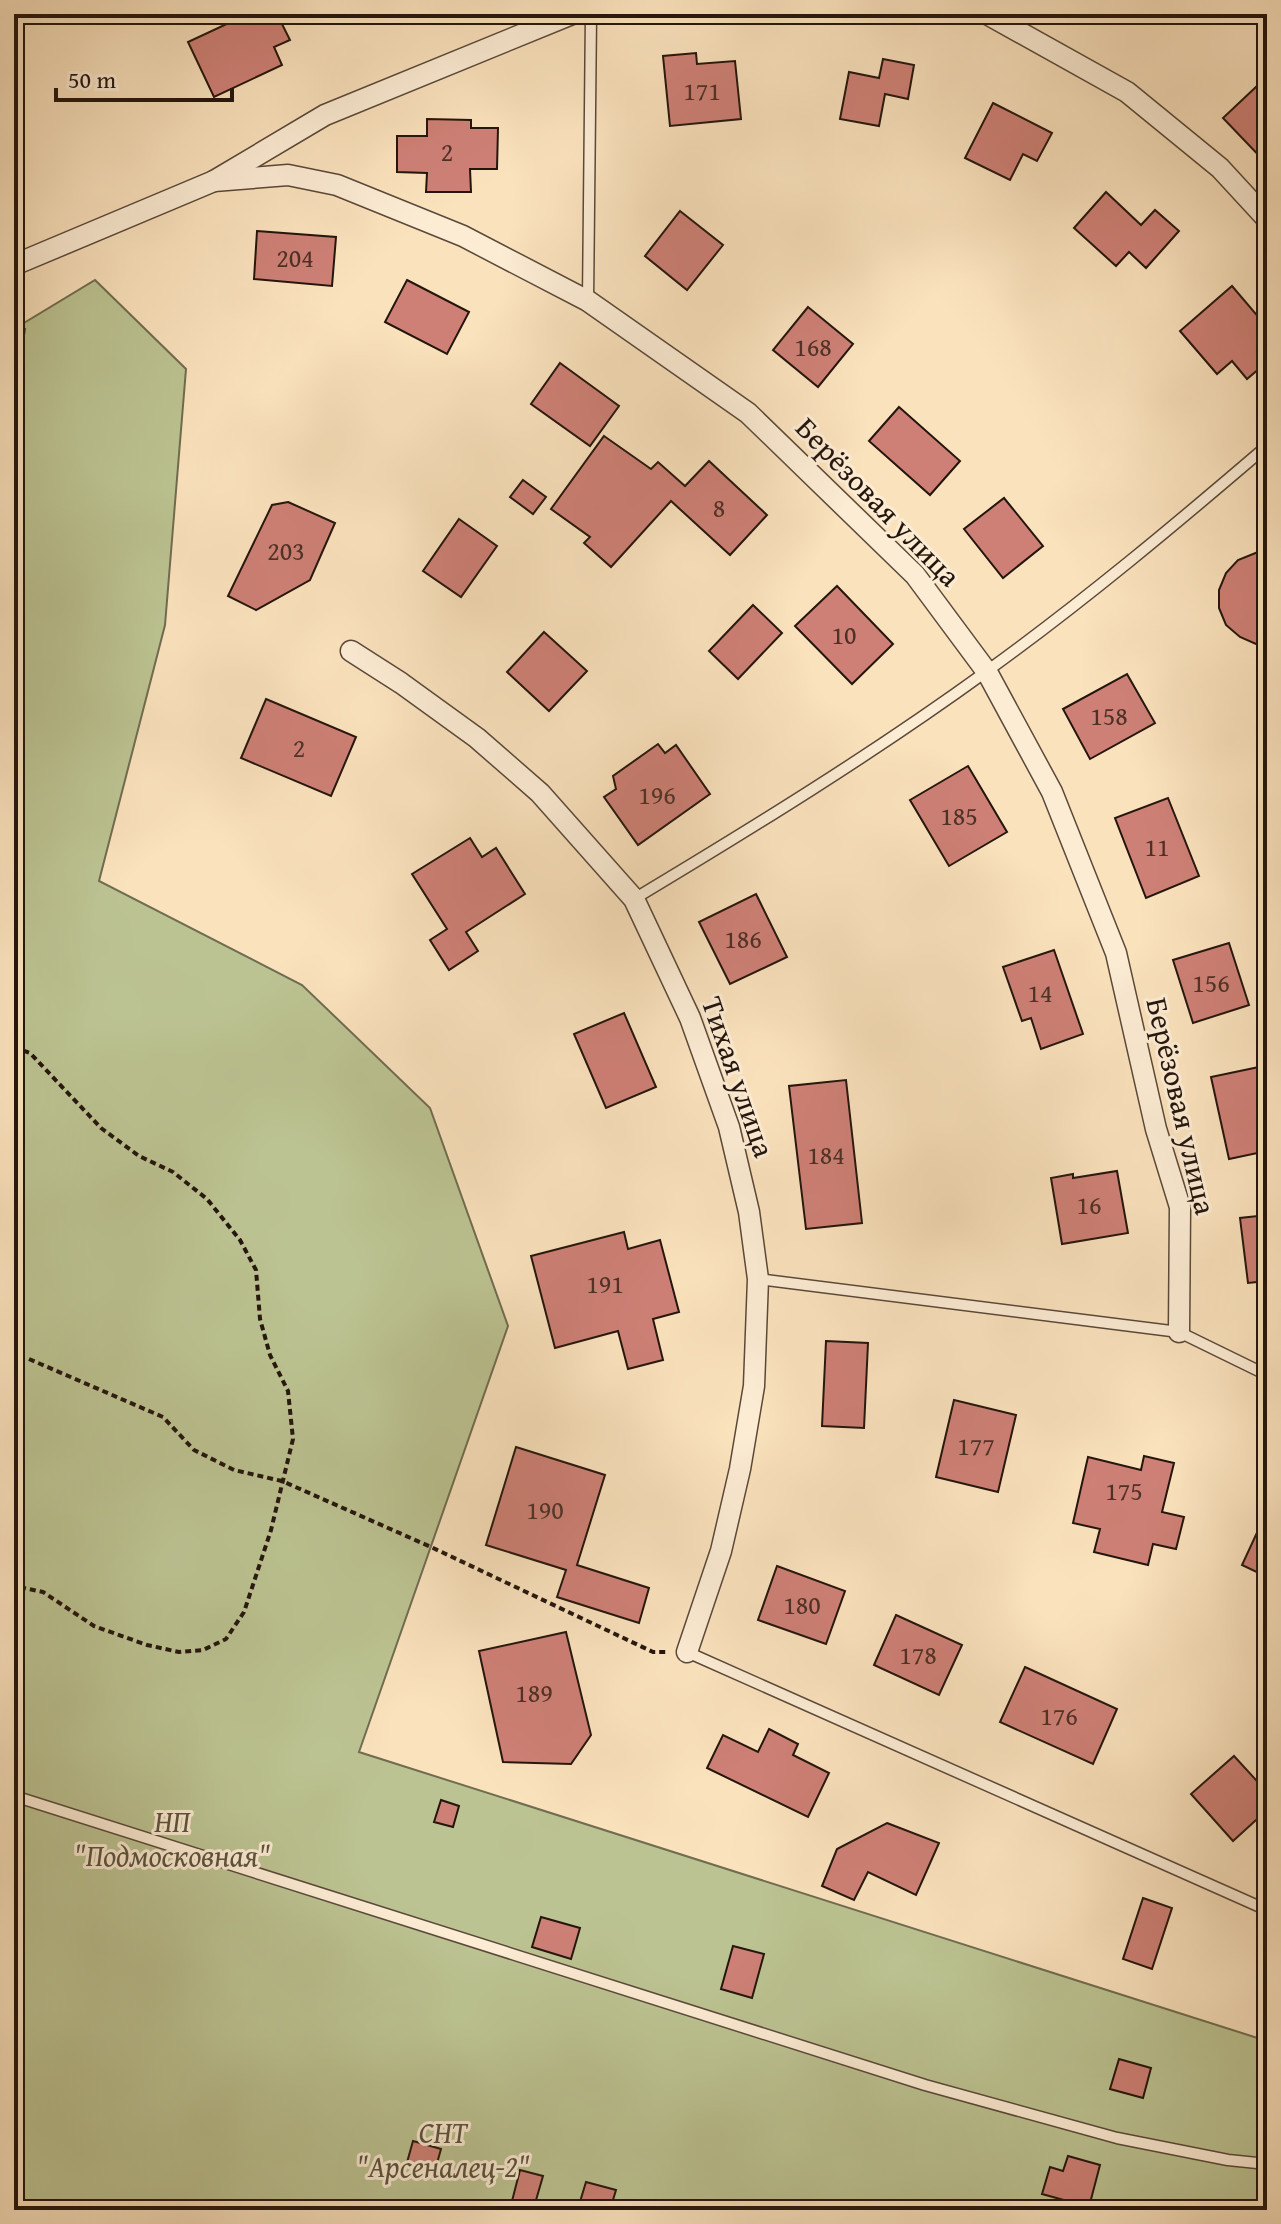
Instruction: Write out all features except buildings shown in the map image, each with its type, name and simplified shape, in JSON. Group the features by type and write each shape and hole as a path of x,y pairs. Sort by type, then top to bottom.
{"street":[{"path":"14,265 214,181 325,115 572,14"},
{"path":"987,14 1127,92 1220,168 1267,219"},
{"name":"Берёзовая улица","path":"214,181 288,175 337,185 463,236 588,301 748,413 915,575 987,672 1052,792 1116,953 1156,1129 1180,1207 1179,1332"},
{"name":"Тихая улица","path":"351,651 401,683 498,756 540,793 634,899 690,1018 729,1127 749,1212 758,1279 754,1386 740,1469 721,1551 687,1652"}],"lane":[{"path":"588,301 591,14"},
{"path":"634,899 782,809 987,672 1135,558 1267,446"},
{"path":"758,1279 1179,1332 1267,1375"},
{"path":"687,1652 1267,1910"},
{"path":"14,1796 925,2085 1117,2138 1228,2160 1267,2164"}],"path":[{"path":"14,311 24,325 22,348 14,357"},
{"path":"14,1047 30,1053 101,1128 139,1156 173,1172 207,1199 240,1240 256,1270 260,1319 270,1355 288,1391 293,1439 271,1530 244,1612 226,1639 203,1650 179,1652 147,1645 94,1626 43,1592 14,1586"},
{"path":"29,1359 163,1417 194,1450 234,1470 282,1481 431,1547 653,1652 687,1652"}],"green space":[{"path":"95,280 186,369 165,625 99,881 302,985 430,1108 508,1326 359,1752 1267,2041 1267,2210 14,2210 14,329"}],"park label":[{"name":"НП \"Подмосковная\"","path":"172,1839"},
{"name":"СНТ \"Арсеналец-2\"","path":"443,2150"}]}
